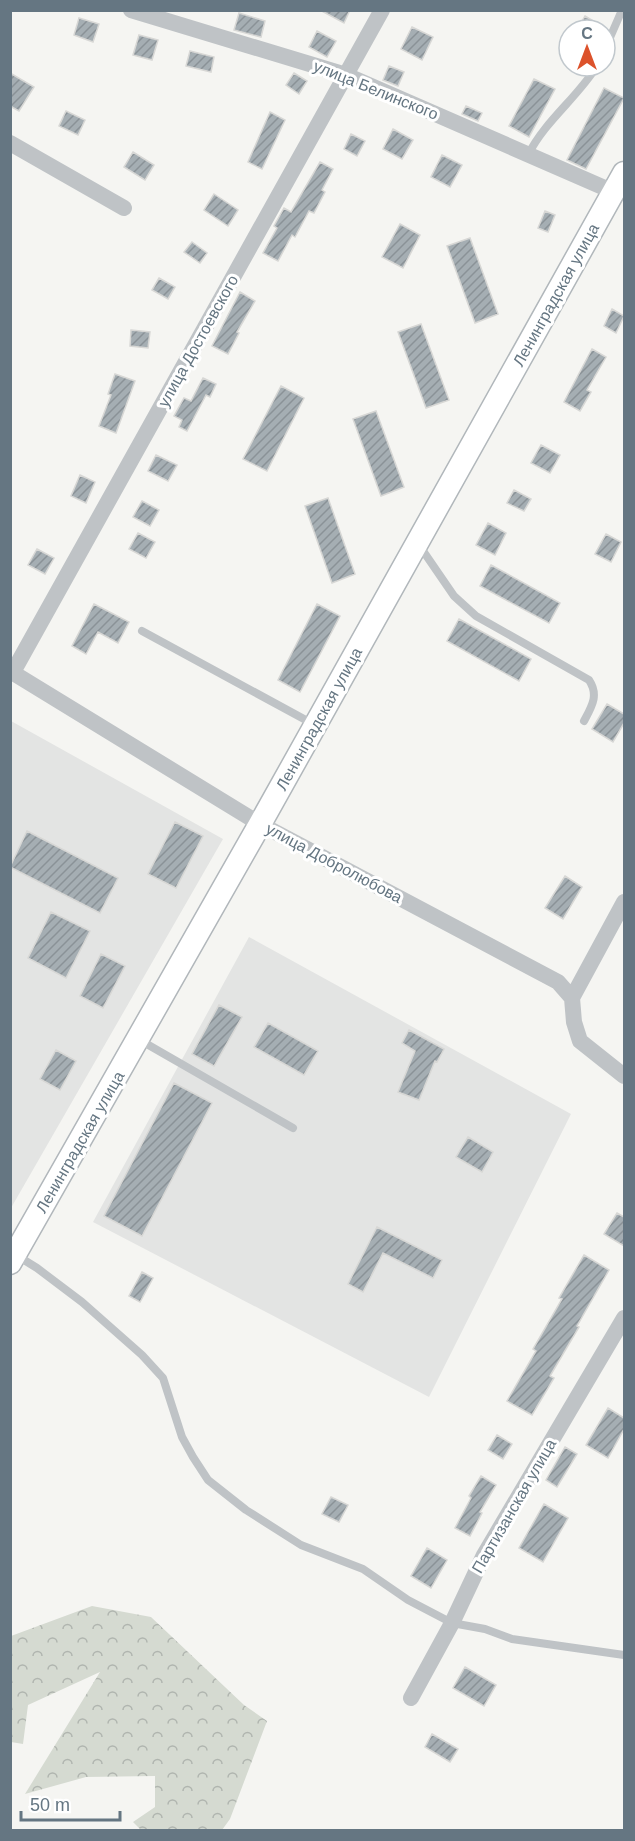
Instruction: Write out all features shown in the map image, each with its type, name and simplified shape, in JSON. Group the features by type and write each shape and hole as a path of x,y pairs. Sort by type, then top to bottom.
{"street":[{"name":"улица Белинского","path":"131,10 346,75 528,155 619,182"},
{"name":"улица Достоевского","path":"12,671 382,10"},
{"path":"10,143 124,208"},
{"name":"Ленинградская улица","path":"13,1259 316,725 619,182"},
{"name":"улица Добролюбова","path":"12,671 260,824 558,982 572,998"},
{"path":"624,902 572,998 574,1022 580,1041 624,1076"},
{"name":"Партизанская улица","path":"411,1698 452,1623 484,1555 624,1318"}],"lane":[{"path":"528,155 536,141 589,78"},
{"path":"417,543 454,596 476,616 589,680 594,688 594,700 584,721"},
{"path":"142,631 316,725"},
{"path":"138,1038 293,1128"},
{"path":"13,1259 38,1268 82,1302 142,1355 163,1378 182,1437 208,1480 246,1510 301,1545 363,1569 408,1600 452,1623 485,1629 512,1639 624,1655"}],"shaded area":[{"path":"11,721 223,839 11,1208"},
{"path":"249,937 571,1114 429,1397 93,1222"}],"green space":[{"path":"92,1606 151,1617 244,1705 267,1721 230,1819 222,1830 141,1830 133,1822 155,1807 155,1776 86,1777 25,1794 100,1672 28,1705 23,1744 11,1742 11,1636"}],"building":[{"path":"320,10 350,10 344,23"},
{"path":"239,13 265,21 261,37 234,30"},
{"path":"79,18 99,24 93,42 74,35"},
{"path":"412,27 433,37 422,60 401,49"},
{"path":"317,31 336,41 327,57 309,47"},
{"path":"139,35 158,40 152,60 133,55"},
{"path":"190,51 214,57 211,72 186,66"},
{"path":"389,66 404,72 398,86 383,80"},
{"path":"10,73 34,87 19,111 10,106"},
{"path":"294,73 307,81 299,94 286,85"},
{"path":"534,79 555,89 529,137 509,126"},
{"path":"604,88 624,98 586,169 567,160"},
{"path":"466,106 482,113 478,121 462,114"},
{"path":"66,111 85,120 78,135 59,126"},
{"path":"270,112 285,120 262,169 248,162"},
{"path":"393,129 413,140 402,159 383,149"},
{"path":"351,134 365,141 357,156 344,149"},
{"path":"133,152 154,165 145,180 124,167"},
{"path":"442,155 462,165 450,187 431,177"},
{"path":"320,162 333,169 322,190 325,192 314,213 309,211 295,237 292,235 278,261 263,253 277,228 274,226 284,208 291,212"},
{"path":"214,194 238,210 228,226 204,210"},
{"path":"545,211 555,215 548,232 538,228"},
{"path":"400,224 420,235 403,268 382,257"},
{"path":"470,238 498,314 475,323 447,246"},
{"path":"192,242 207,253 200,263 184,252"},
{"path":"159,278 175,287 168,299 152,290"},
{"path":"240,292 255,301 237,332 239,333 228,354 212,346"},
{"path":"612,309 624,316 616,333 604,326"},
{"path":"421,324 449,400 426,408 398,332"},
{"path":"131,330 150,332 148,348 130,346"},
{"path":"592,349 606,357 587,390 591,392 580,411 564,402"},
{"path":"115,374 135,381 116,433 99,426 111,395 108,394"},
{"path":"203,378 216,384 210,397 206,395 187,431 179,427 182,420 174,416 184,398 191,401"},
{"path":"281,386 304,398 267,471 243,459"},
{"path":"376,411 404,487 381,496 353,419"},
{"path":"541,445 560,455 550,473 531,463"},
{"path":"156,455 177,465 168,481 148,471"},
{"path":"80,475 95,482 86,503 71,496"},
{"path":"514,490 531,499 524,511 507,503"},
{"path":"328,498 355,574 332,583 305,506"},
{"path":"142,501 159,510 150,526 133,517"},
{"path":"488,523 506,533 495,555 476,545"},
{"path":"138,533 155,542 146,558 129,549"},
{"path":"606,534 621,542 611,562 595,554"},
{"path":"37,549 54,558 45,574 28,565"},
{"path":"491,565 560,603 549,623 480,586"},
{"path":"94,604 129,622 118,643 98,632 86,654 72,646"},
{"path":"317,604 340,616 300,692 278,680"},
{"path":"459,619 531,659 519,681 447,641"},
{"path":"607,704 624,714 624,723 613,742 592,729"},
{"path":"175,822 203,836 176,888 148,874"},
{"path":"27,831 118,878 100,913 10,867"},
{"path":"565,876 582,887 563,919 545,908"},
{"path":"51,912 90,931 66,978 28,958"},
{"path":"101,954 125,966 103,1008 80,996"},
{"path":"219,1005 242,1017 214,1066 192,1054"},
{"path":"268,1023 318,1051 304,1075 254,1047"},
{"path":"409,1030 444,1049 437,1062 435,1061 419,1100 398,1092 415,1051 402,1043"},
{"path":"56,1050 76,1061 60,1090 40,1079"},
{"path":"174,1083 212,1103 142,1236 104,1216"},
{"path":"468,1137 493,1152 482,1172 456,1157"},
{"path":"617,1213 624,1217 624,1246 604,1234"},
{"path":"377,1227 442,1260 433,1278 383,1253 363,1292 348,1284"},
{"path":"584,1255 609,1270 550,1376 554,1378 532,1415 507,1401 536,1351 533,1349"},
{"path":"142,1272 153,1278 140,1302 129,1296"},
{"path":"608,1408 624,1418 624,1429 608,1458 586,1445"},
{"path":"497,1435 512,1444 503,1459 488,1450"},
{"path":"565,1447 577,1454 557,1487 546,1480"},
{"path":"481,1476 496,1485 480,1512 482,1513 470,1536 455,1528"},
{"path":"331,1497 348,1505 339,1522 322,1514"},
{"path":"544,1504 568,1518 543,1562 519,1548"},
{"path":"427,1548 447,1560 431,1588 411,1576"},
{"path":"465,1667 496,1685 484,1706 453,1688"},
{"path":"432,1734 458,1749 450,1762 425,1747"}]}
